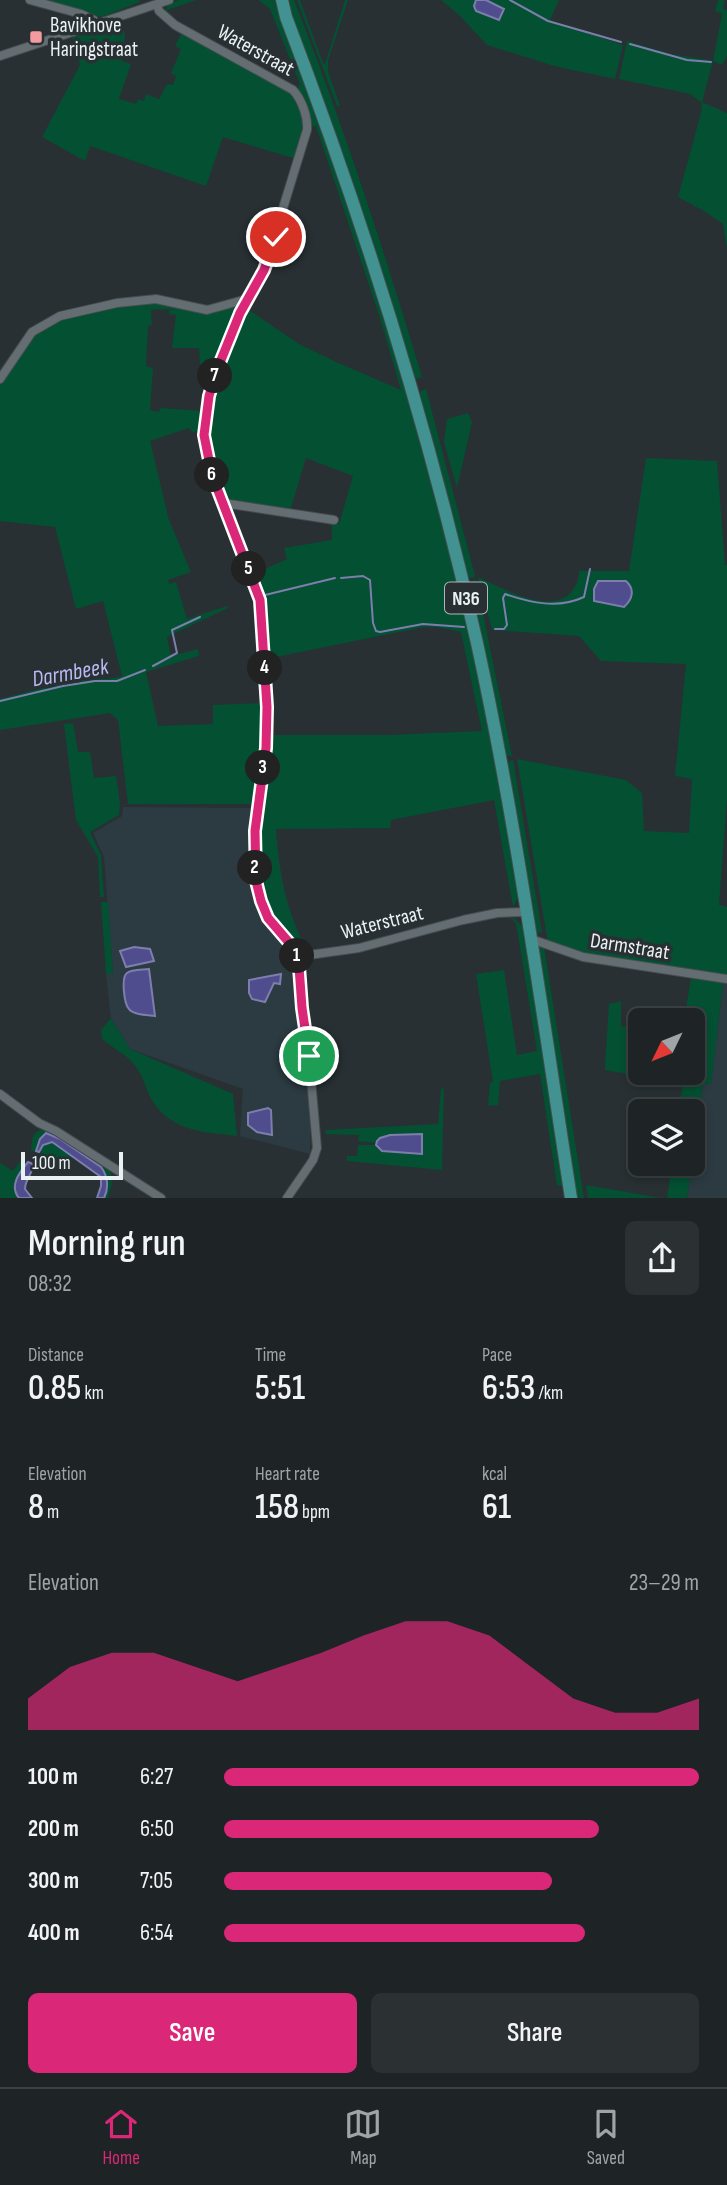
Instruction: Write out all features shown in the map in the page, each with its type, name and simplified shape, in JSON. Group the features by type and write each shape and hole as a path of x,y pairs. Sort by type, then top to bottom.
{"main road":[{"name":"N36","path":"276,0 286,17"},
{"name":"N36","path":"282,0 355,206 397,335 423,427 477,644 500,760 571,1198"}],"street":[{"path":"30,0 81,14 95,23"},
{"path":"0,56 144,4 169,0"},
{"name":"Waterstraat","path":"157,4 159,10 174,24 293,90 299,96 307,121 307,130 276,237 264,270 247,299 217,370 209,396 204,429 205,449 212,475 260,600 267,707 266,748 255,831 256,881 261,901 268,918 298,953 309,955 359,948 463,920 525,912"},
{"path":"0,379 32,332 45,323 70,313 117,303 156,299 207,310 247,299"},
{"path":"223,503 334,520"},
{"name":"Darmstraat","path":"530,940 583,957 727,979"},
{"path":"287,1198 313,1160 317,1148 298,953"},
{"path":"0,1094 39,1123 161,1198"}],"shaded area":[{"path":"476,0 486,0 504,9 499,20 476,11"},
{"path":"598,581 626,581 632,591 629,601 624,607 594,601 594,589"},
{"path":"123,807 252,808 248,846 256,903 292,962 310,1115 310,1154 240,1136 243,1089 130,1049 111,1018 106,974 113,973 104,857 93,833 122,816"},
{"path":"134,947 150,949 154,961 126,967 120,951"},
{"path":"149,969 155,1016 131,1011 125,996 125,975 135,970"},
{"path":"281,974 280,984 274,983 265,1002 252,999 249,980"},
{"path":"723,983 727,984 727,1198 687,1198 690,1176 705,1176 705,1099 701,1099 703,1085 711,1083"},
{"path":"268,1108 271,1110 272,1135 257,1132 248,1125 248,1113"},
{"path":"46,1133 60,1139 101,1167 107,1182 104,1198 97,1198 101,1177 55,1144 52,1142 43,1145 39,1152 36,1151 40,1139"},
{"path":"422,1134 422,1154 382,1151 376,1145 380,1138 390,1135"},
{"path":"28,1162 33,1164 33,1168 25,1189 32,1198 19,1198 15,1184"}],"green space":[{"path":"179,0 196,0 167,10 188,28 226,51 174,22 165,13 168,4"},
{"path":"258,0 274,0 370,260 445,526 479,683 519,896 513,907 494,800 391,820 390,828 276,829 285,891 294,921 307,949 296,944 283,929 268,907 260,882 257,827 269,718 254,574 287,559 284,548 332,540 332,523 339,524 353,476 306,458 290,511 225,500 212,470 206,429 217,378 246,308 299,344 401,390 316,126 311,127 305,103 297,90 228,52 298,88 300,84 270,9","holes":["424,627 461,632 482,731 388,735 273,735 271,658"]},
{"path":"286,0 294,0 346,140 422,377 417,379 413,375"},
{"path":"297,0 300,0 325,64 345,0 348,0 328,60 328,71 340,106 337,106"},
{"path":"441,0 476,0 475,2 504,8 486,0 559,0 550,20 623,45 615,79 554,66 487,45"},
{"path":"718,0 725,0 723,9 727,10 727,56 722,65 713,61 722,14 715,11"},
{"path":"46,2 140,2 102,17"},
{"path":"122,20 125,35 122,61 131,64 119,99 136,104 138,99 144,101 146,94 159,99 167,84 173,85 176,76 171,73 181,49 175,46 182,32 292,92 304,119 304,132 296,159 223,137 206,186 90,146 85,161 42,137 80,65 72,37"},
{"path":"627,41 671,54 713,61 702,102 727,113 727,249 723,224 678,197 702,103 690,94 619,79"},
{"path":"156,300 200,311 236,305 239,310 214,368 200,364 199,348 172,348 176,315 169,314 169,310 177,309 143,310 151,310 152,325 148,326 146,366 153,368 150,410 159,412 160,408 204,411 200,431 192,432 189,428 150,441 169,520 191,572 168,580 169,584 176,582 187,619 227,606 228,608 167,637 171,656 198,649 199,656 146,672 158,726 213,724 213,705 265,703 265,727 256,804 128,804 118,720 110,713 0,730 0,699 71,681 122,676 103,601 76,609 55,527 0,521 0,385 30,337 69,315"},
{"path":"426,389 475,576 473,578 465,576 439,473 440,467 419,395"},
{"path":"468,413 472,422 457,488 444,442 447,419"},
{"path":"646,458 717,461 727,565 727,798 719,905 727,907 727,978 576,953 548,943 517,759 626,780 642,793 644,831 689,833 692,779 675,776 686,664 601,661 579,636 492,630 478,577 526,598 552,601 563,598 572,591 579,571 629,571","holes":["607,580 626,581 624,607 594,600"]},
{"path":"476,579 512,756 506,756 467,585"},
{"path":"73,723 78,752 90,752 94,778 116,776 119,815 90,832 101,855 104,897 100,897 98,857 76,820 64,724"},
{"path":"513,760 542,932 537,933 507,762"},
{"path":"101,902 108,902 113,974 106,974"},
{"path":"510,918 523,927 564,1184 561,1186 557,1185 540,1074 500,1081 498,1105 488,1106 490,1083 493,1082 476,974 504,970 517,1055 537,1051 516,923"},
{"path":"544,947 584,1198 574,1198 538,949"},
{"path":"691,978 723,983 711,1084 705,1084 705,1008 686,1008"},
{"path":"621,1001 621,1026 628,1027 628,1074 605,1070 609,1004"},
{"path":"111,1018 130,1049 233,1094 237,1136 190,1129 161,1112 132,1062 102,1039 101,1030"},
{"path":"682,1085 703,1085 701,1099 681,1099"},
{"path":"444,1088 442,1170 347,1161 347,1156 357,1156 358,1145 376,1145 378,1149 421,1134 391,1135 377,1143 358,1141 359,1135 326,1134 325,1130 438,1124 441,1089"},
{"path":"47,1129 110,1168 112,1184 108,1198 104,1198 104,1171 60,1139 40,1139 36,1151 31,1151 34,1136 38,1131"},
{"path":"52,1142 72,1157 68,1164 62,1161 50,1162 39,1152 43,1145"},
{"path":"21,1160 26,1163 14,1185 19,1198 0,1198 0,1163 13,1171"},
{"path":"670,1176 690,1176 687,1198 667,1198"},
{"path":"586,1185 661,1198 588,1198"}],"waterway":[{"path":"510,0 548,21 621,42"},
{"path":"630,44 687,60 711,62"},
{"name":"Darmbeek","path":"495,629 504,629 507,625 503,598 505,594 544,603 574,601 584,597 590,569"},
{"name":"Darmbeek","path":"341,578 363,576 370,580 376,631 423,624 464,627"},
{"name":"Darmbeek","path":"265,595 335,578"},
{"name":"Darmbeek","path":"153,666 177,653 172,630 200,617"},
{"name":"Darmbeek","path":"0,701 63,686 117,681 145,670"}],"place":[{"name":"Bavikhove Haringstraat","path":"36,37"}],"route":[{"path":"276,237 264,270 240,313 217,370 209,396 204,435 212,475 260,600 267,707 266,748 255,831 256,881 268,918 298,953 309,1056"}]}
